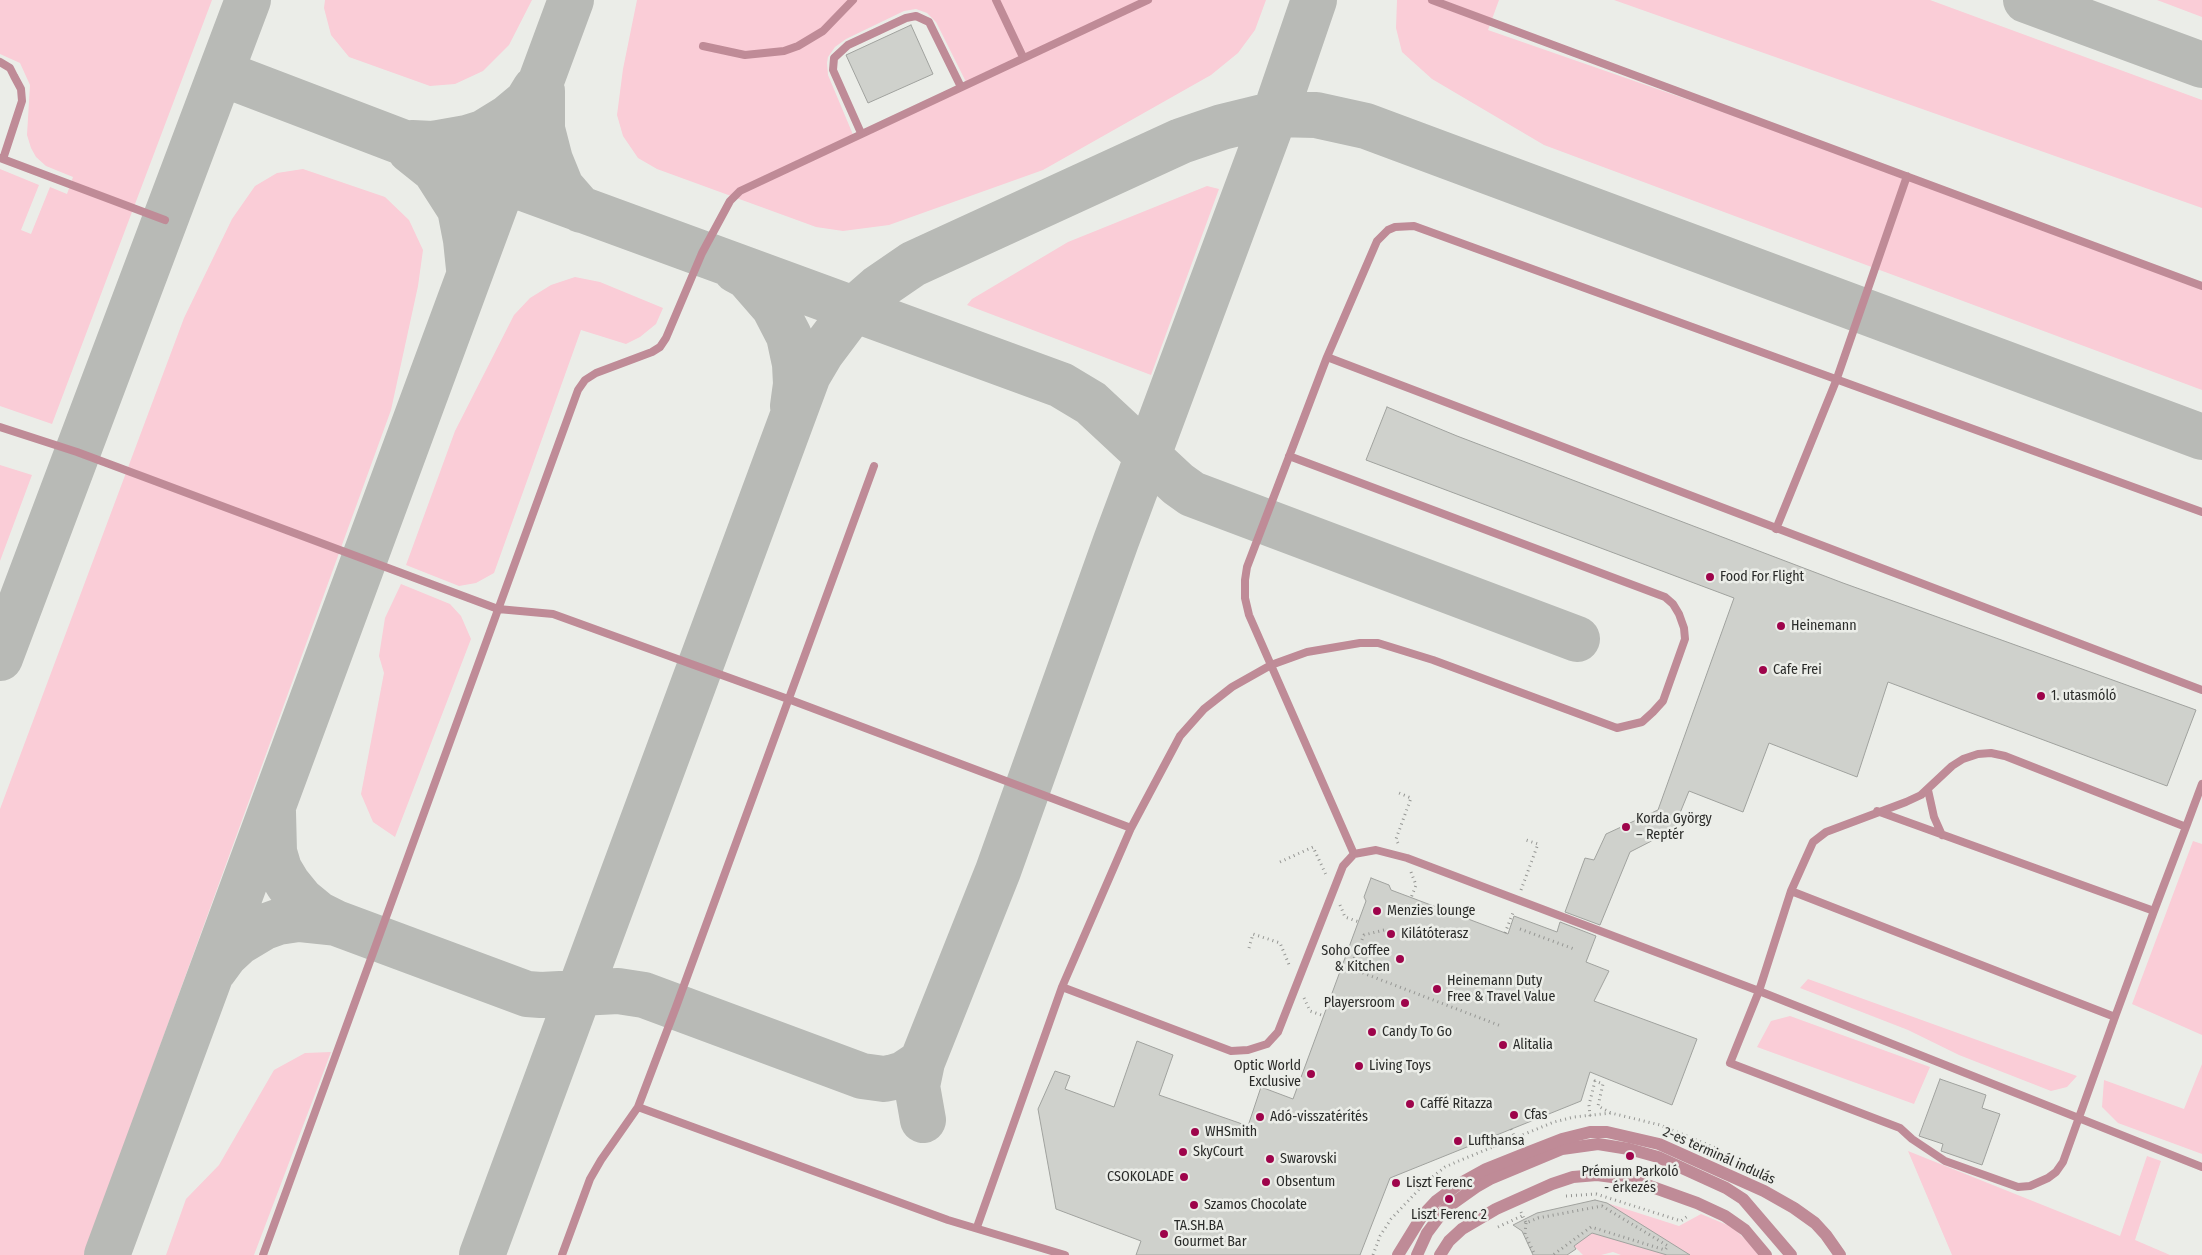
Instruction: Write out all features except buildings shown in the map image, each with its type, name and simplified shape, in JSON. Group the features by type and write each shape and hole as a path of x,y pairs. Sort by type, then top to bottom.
{"street":[{"name":"2-es terminál indulás","path":"1398,1255 1422,1216 1459,1184 1486,1169 1562,1139 1590,1132 1607,1132 1660,1144 1764,1191 1804,1214 1815,1223 1840,1255"},
{"path":"1417,1255 1427,1233 1445,1209 1476,1187 1490,1179 1562,1149 1598,1144 1658,1157 1726,1188 1743,1198 1791,1255"},
{"path":"1440,1255 1449,1241 1462,1229 1496,1209 1559,1182 1574,1177 1597,1175 1644,1184 1697,1203 1725,1216 1745,1230 1766,1255"}],"lane":[{"path":"703,46 745,55 784,50 798,46 823,32 853,0"},
{"path":"996,0 1023,57"},
{"path":"263,1255 578,390 585,380 596,373 652,352 660,347 666,338 702,253 730,201 740,191 1148,0"},
{"path":"1432,0 2202,286"},
{"path":"862,133 833,70 834,58 848,45 906,18 916,16 929,22 961,87"},
{"path":"0,62 10,68 22,95 20,112 2,158 165,220"},
{"path":"1776,529 1836,381 1907,176"},
{"path":"1354,854 1249,615 1245,598 1245,580 1248,567 1327,357 1377,241 1388,230 1404,226 1422,229 1766,353 1836,381 2202,512"},
{"path":"1327,357 2202,690"},
{"path":"0,427 77,452 498,608 552,614 788,699 1131,828"},
{"path":"977,1227 1062,987 1131,828 1180,736 1204,709 1232,687 1271,665 1307,652 1326,647 1378,643 1424,657 1617,728 1642,722 1663,701 1685,639 1682,621 1673,604 1655,592 1289,456"},
{"path":"562,1255 590,1180 600,1160 638,1107 874,466"},
{"path":"2186,826 2005,756 1991,753 1978,754 1963,759 1952,766 1928,790 1906,802 1876,812 1819,836 1813,842 1792,890 1759,991 1730,1063 1900,1128 1912,1139 1945,1161 2018,1187 2030,1186 2056,1172 2063,1162 2202,784"},
{"path":"1928,790 1931,808 1942,835"},
{"path":"1876,812 2154,911"},
{"path":"1062,987 1231,1051 1248,1050 1267,1044 1278,1032 1343,866 1354,854 1376,850 1407,858 1759,991 2202,1167"},
{"path":"1792,890 2115,1017"},
{"path":"638,1107 948,1220 977,1227 1065,1255"}],"path":[{"path":"1399,793 1411,798 1396,839 1400,846"},
{"path":"1518,897 1538,844 1523,839"},
{"path":"1280,862 1313,847 1329,882"},
{"path":"1410,869 1416,885 1411,898"},
{"path":"1337,899 1345,917 1358,922"},
{"path":"1506,932 1515,906"},
{"path":"1520,929 1574,949"},
{"path":"1384,930 1364,935 1350,968 1501,1026"},
{"path":"1249,948 1253,934 1280,943 1291,969"},
{"path":"1302,994 1310,1011 1324,1016"},
{"path":"1589,1105 1595,1081 1603,1084 1598,1106 1611,1113"},
{"path":"1564,1196 1596,1194 1681,1221 1692,1212"},
{"path":"1526,1223 1538,1218 1602,1206 1668,1246 1665,1250 1591,1227 1553,1255"},
{"path":"1531,1211 1523,1215 1526,1223 1524,1234 1534,1255"}],"shaded area":[{"path":"0,0 212,0 52,424 0,406 0,169 39,185 21,230 31,234 50,187 67,194 73,177 46,166 36,157 31,148 27,135 30,85 20,63 0,54"},
{"path":"325,0 532,0 509,45 483,71 455,84 430,86 349,57 331,35 324,8"},
{"path":"637,0 1266,0 1255,30 1238,53 1211,75 1043,170 889,225 843,231 816,227 657,169 638,158 623,136 617,115 623,69","holes":["916,9 927,13 936,22 967,84 854,137 828,75 828,57 835,47 846,39 904,11"]},
{"path":"1397,0 1499,0 1488,30 1907,176 2202,290 2202,390 1544,145 1432,79 1402,52 1396,28"},
{"path":"1614,0 1930,0 2202,100 2202,208"},
{"path":"2157,0 2202,0 2202,17"},
{"path":"303,169 385,197 409,220 423,250 418,286 391,410 84,1255 0,1255 0,809 184,318 232,219 255,186 277,173"},
{"path":"1207,186 1219,189 1151,375 967,305 972,299 1068,242"},
{"path":"575,277 600,282 663,308 656,324 640,337 626,344 581,330 494,573 476,583 459,586 406,565 455,431 514,315 530,298 551,285"},
{"path":"0,465 32,475 0,561"},
{"path":"401,584 450,604 461,616 471,639 395,837 373,822 361,794 384,673 379,656 385,618"},
{"path":"2193,841 2202,844 2202,1035 2132,1004"},
{"path":"1808,979 2077,1076 2067,1087 2051,1091 1959,1055 1908,1030 1800,988"},
{"path":"1790,1016 1930,1067 1914,1104 1757,1047 1771,1021"},
{"path":"331,1052 254,1255 166,1255 186,1199 219,1165 274,1070 305,1053"},
{"path":"2202,1064 2202,1154 2118,1123 2102,1107 2104,1080 2184,1109"},
{"path":"1908,1151 2120,1236 2147,1156 2161,1161 2135,1240 2170,1255 1952,1255"},
{"path":"1607,1203 1679,1226 1701,1214 1732,1227 1751,1245 1758,1255 1670,1255"},
{"path":"1592,1233 1667,1255 1621,1255 1613,1252 1601,1255 1583,1255 1574,1246"}],"taxiway":[{"path":"0,658 248,0"},
{"path":"107,1255 571,0"},
{"path":"923,1120 917,1086 922,1062 998,871 1116,541 1275,114 1314,0"},
{"path":"2026,0 2202,65"},
{"path":"221,73 504,181 1061,385 1091,403 1178,484 1192,494 1577,639"},
{"path":"412,143 433,144 483,133 509,117 527,102 535,89"},
{"path":"542,91 542,129 550,160 561,187 581,210"},
{"path":"482,1255 808,375 821,353 854,309 878,288 913,264 1181,141 1222,127 1275,114 1316,115 1366,126 2202,437"},
{"path":"410,150 435,170 460,209 469,269"},
{"path":"736,270 747,276 774,307 789,336 795,364 796,384 793,406"},
{"path":"273,812 274,852 279,869 301,900 318,914 336,923 527,994 618,991 644,995 862,1076 884,1079 894,1077 904,1074 922,1062"},
{"path":"214,970 225,955 239,942 264,927 278,922 298,919 336,923"}],"place":[{"name":"Food For Flight","path":"1710,577"},
{"name":"Heinemann","path":"1781,626"},
{"name":"Cafe Frei","path":"1763,670"},
{"name":"1. utasmóló","path":"2041,696"},
{"name":"Korda György – Reptér","path":"1626,827"},
{"name":"Menzies lounge","path":"1377,911"},
{"name":"Kilátóterasz","path":"1391,934"},
{"name":"Soho Coffee & Kitchen","path":"1400,959"},
{"name":"Heinemann Duty Free & Travel Value","path":"1437,989"},
{"name":"Playersroom","path":"1405,1003"},
{"name":"Candy To Go","path":"1372,1032"},
{"name":"Alitalia","path":"1503,1045"},
{"name":"Living Toys","path":"1359,1066"},
{"name":"Optic World Exclusive","path":"1311,1074"},
{"name":"Caffé Ritazza","path":"1410,1104"},
{"name":"Cfas","path":"1514,1115"},
{"name":"Adó-visszatérítés","path":"1260,1117"},
{"name":"WHSmith","path":"1195,1132"},
{"name":"Lufthansa","path":"1458,1141"},
{"name":"SkyCourt","path":"1183,1152"},
{"name":"Prémium Parkoló - érkezés","path":"1630,1156"},
{"name":"Swarovski","path":"1270,1159"},
{"name":"CSOKOLADE","path":"1184,1177"},
{"name":"Obsentum","path":"1266,1182"},
{"name":"Liszt Ferenc","path":"1396,1183"},
{"name":"Liszt Ferenc 2","path":"1449,1199"},
{"name":"Szamos Chocolate","path":"1194,1205"},
{"name":"TA.SH.BA Gourmet Bar","path":"1164,1234"}]}
